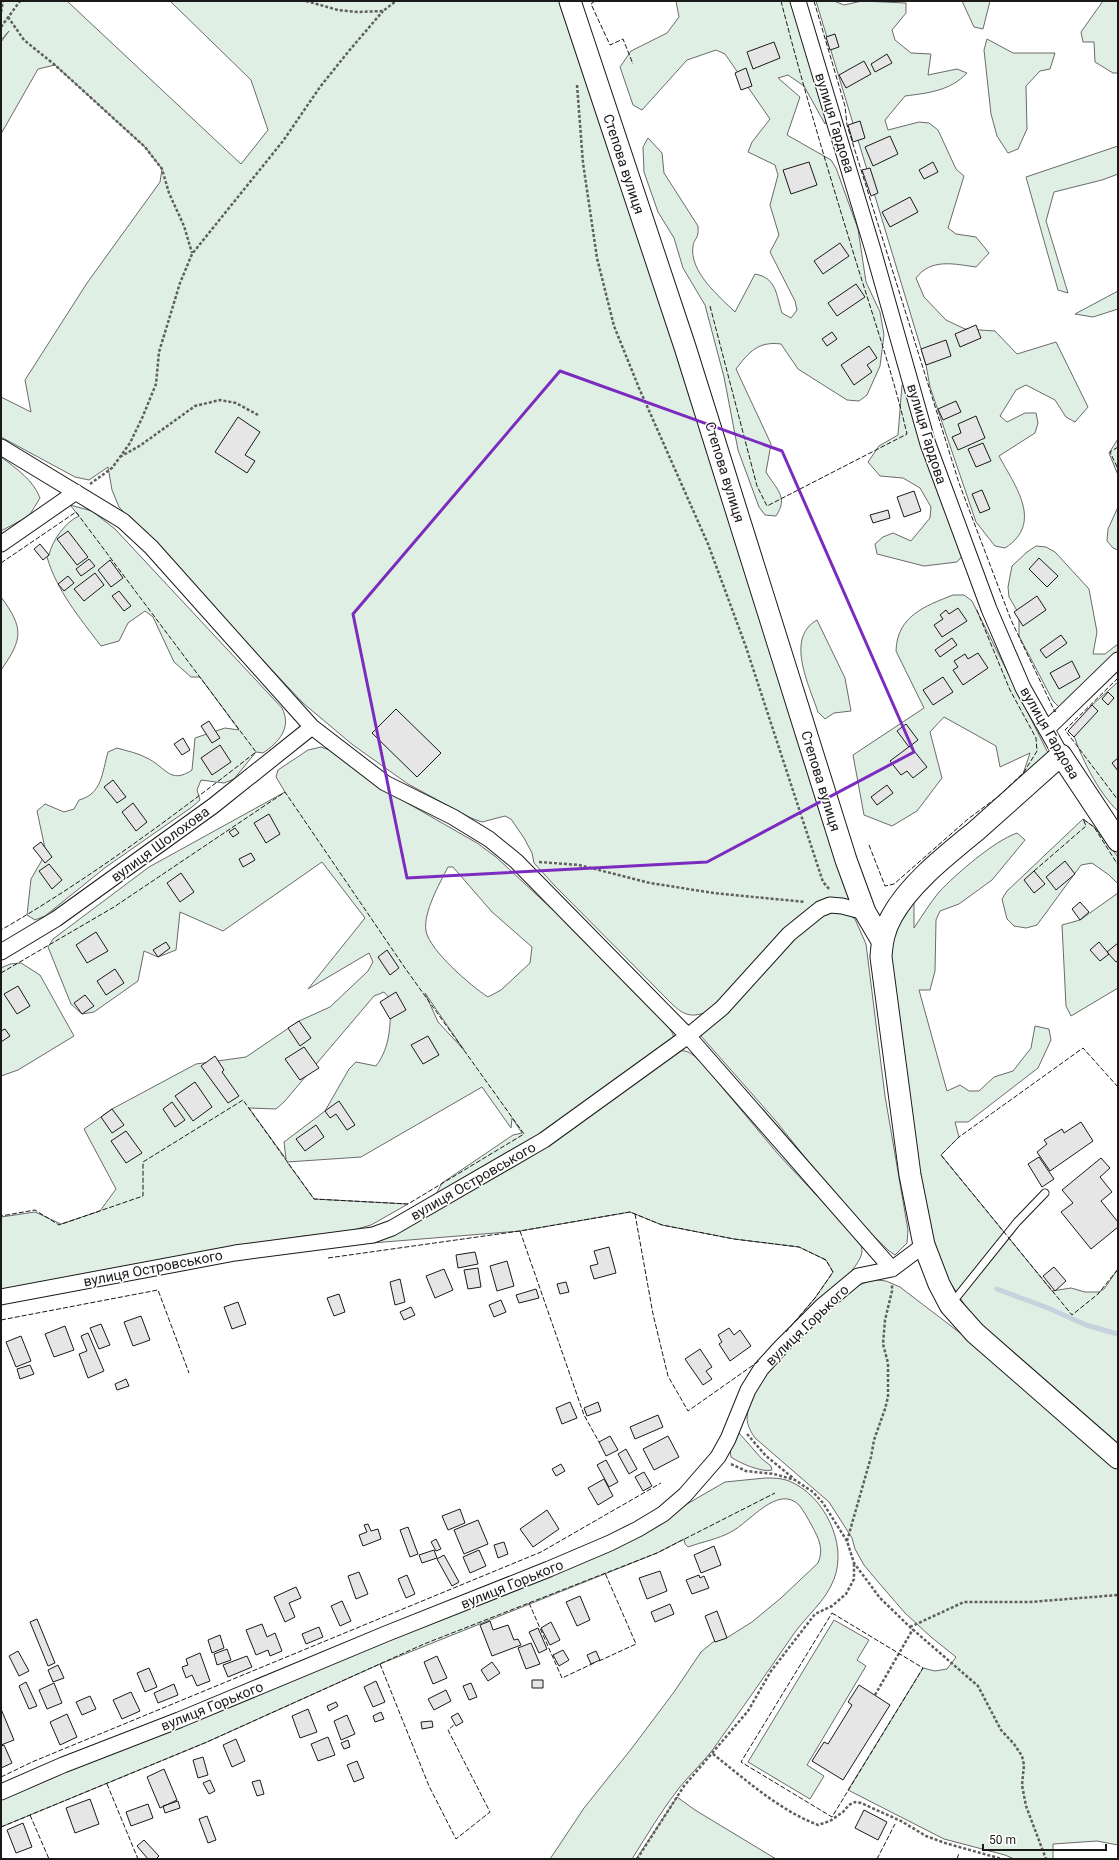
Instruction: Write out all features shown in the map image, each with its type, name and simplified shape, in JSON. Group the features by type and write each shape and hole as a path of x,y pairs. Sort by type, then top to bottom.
{"street":[{"name":"Степова вулиця","path":"570,1 685,347 844,853 865,912 882,941"},
{"name":"вулиця Гардова","path":"798,1 873,250 928,444 989,609 1023,688 1061,755 1118,841"},
{"path":"1,447 123,521 151,547 312,727 386,782 452,817 482,835 516,861 688,1036 892,1269"},
{"path":"1,544 76,492"},
{"path":"1047,729 1118,660"},
{"name":"вулиця Шолохова","path":"1,952 56,919 212,806 312,727"},
{"path":"1061,755 919,882 892,916 882,941 883,974 910,1175 924,1246 939,1284 950,1305 975,1333 1118,1458"},
{"path":"820,908 830,905 842,906 865,912"},
{"name":"вулиця Островського","path":"1,1297 235,1252 373,1235 392,1228 544,1140 688,1036 722,1008 789,934 820,908"},
{"name":"вулиця Горького","path":"1,1792 63,1765 179,1720 610,1543 663,1514 685,1495 718,1457 736,1420 748,1390 761,1369 782,1347 822,1306 858,1276 892,1269 924,1246"}],"lane":[{"path":"950,1305 1017,1222 1045,1193"}],"path":[{"path":"1,12 3,1"},
{"path":"1,27 20,1"},
{"path":"306,1 338,10 383,11"},
{"path":"76,492 96,481 112,468 133,436 156,384 159,352 180,283 192,254 283,141 320,87 348,52 383,11 396,1"},
{"path":"8,17 24,40 55,65 145,147 162,169 169,193 184,226 192,254"},
{"path":"577,82 583,163 597,258 614,326 639,388 708,544 746,647 823,882 842,906"},
{"path":"119,458 141,445 195,406 220,400 236,403 258,415"},
{"path":"516,861 579,865 650,883 714,893 795,900 812,904 820,908"},
{"path":"847,1542 871,1457 874,1440 886,1409 888,1397 888,1363 883,1344 885,1320 892,1291 892,1269"},
{"path":"736,1420 766,1456 795,1480 813,1492 823,1503 847,1542 854,1563 880,1598 978,1686 1001,1730 1014,1744 1022,1756 1024,1765 1022,1785 1026,1806 1046,1859"},
{"path":"718,1457 746,1470 774,1474 795,1480"},
{"path":"637,1859 684,1786 748,1711 771,1671 815,1614 832,1606 846,1594 854,1579 854,1563"},
{"path":"875,1695 912,1628 964,1602 1030,1602 1118,1595"},
{"path":"712,1754 780,1805 802,1819 818,1825 830,1820 842,1812 849,1804 855,1802 861,1803 901,1821 926,1836 945,1844 1002,1859"}],"highlighted area":[{"path":"560,371 782,451 914,752 707,862 407,878 353,614"}],"green space":[{"path":"1,1 67,1 241,164 268,130 251,80 170,1 564,1 850,901 841,899 704,1013 693,1015 680,1011 555,886 534,863 532,853 511,819 505,816 482,822 471,818 408,784 353,745 303,703 119,507 112,490 108,467 89,480 75,477 1,437 1,397 31,412 25,380 87,283 160,182 162,169 145,147 55,65 38,69 1,134 1,42 9,31 1,40"},
{"path":"676,1 791,1 828,114 825,124 804,86 788,75 778,78 800,97 787,135 831,160 836,168 858,229 866,282 880,312 884,335 880,366 867,395 859,401 847,400 798,369 781,344 766,344 760,346 750,353 736,369 771,444 766,472 780,493 781,504 776,516 765,515 759,507 738,450 724,377 705,305 683,268 674,238 658,212 644,172 643,147 648,138 662,153 664,173 698,226 698,234 693,246 693,256 696,265 707,283 735,312 755,274 762,276 772,283 777,294 782,313 791,318 797,310 795,301 770,252 779,235 770,205 778,175 775,165 748,152 752,142 770,119 725,54 716,50 687,60 642,110 633,105 620,67 631,51 667,33 679,17"},
{"path":"816,1 834,1 844,5 862,1 906,3 906,13 892,30 895,40 911,53 931,54 928,75 957,69 967,73 953,84 938,90 905,96 885,120 888,130 919,122 929,123 938,130 956,169 964,176 948,228 956,234 976,237 989,253 976,267 951,264 936,265 929,267 916,278 924,297 946,320 965,329 995,331 1017,354 1056,342 1088,407 1075,422 1066,417 1055,400 1026,385 1016,390 1000,416 1007,422 1025,413 1036,413 1038,423 1035,433 999,456 1023,504 1024,516 1023,527 1017,538 1005,548 995,546 976,522 930,387 926,365"},
{"path":"962,1 990,1 983,29 974,27"},
{"path":"1103,1 1118,1 1118,73 1113,73 1095,62 1094,42 1083,42 1081,32"},
{"path":"987,39 1013,53 1055,53 1050,69 1040,71 1026,86 1027,129 1018,149 1008,153 997,136 991,114 984,50"},
{"path":"1118,146 1118,174 1102,180 1054,192 1046,221 1068,293 1058,290 1026,177"},
{"path":"1118,291 1118,309 1093,317 1075,314"},
{"path":"902,385 909,387 964,554 957,562 924,566 877,554 875,544 883,537 893,533 911,541 930,518 931,507 920,488 903,478 880,476 868,462 879,446 898,435"},
{"path":"1118,439 1118,475 1109,453"},
{"path":"1,457 29,480 40,498 29,516 1,531"},
{"path":"70,505 92,511 115,529 282,708 286,722 285,728 279,739 263,753 256,752 234,779 224,783 201,780 197,790 200,800 192,807 106,867 45,916 35,920 27,915 31,879 46,853 37,811 45,804 64,812 74,809 79,800 87,797 97,788 108,752 117,748 144,756 168,773 178,776 192,770 195,738 225,728 239,730 200,677 191,677 174,662 153,617 145,611 128,623 119,641 101,646 85,625 63,592 51,569 47,557 60,532 64,527 79,516"},
{"path":"1118,507 1118,550 1113,548 1107,541 1108,529"},
{"path":"1036,546 1046,547 1055,552 1089,589 1097,632 1093,654 1105,654 1118,644 1118,657 1060,708 1053,701 1019,636 1019,614 1009,597 1008,587 1012,566"},
{"path":"953,595 964,595 972,601 1049,755 1021,780 1030,753 1000,767 996,746 944,717 930,732 942,778 917,811 892,826 864,815 853,755 924,708 896,651 898,639 901,629 914,614 932,603"},
{"path":"1,597 14,617 18,634 14,650 1,670"},
{"path":"817,620 845,678 851,711 834,713 825,719 818,712 802,663 802,638 807,628"},
{"path":"1118,682 1118,811 1103,794 1090,773 1079,750 1072,729 1092,705"},
{"path":"321,747 332,751 395,796 477,843 496,857 567,923 668,1026 673,1034 675,1052 686,1051 701,1062 778,1154 861,1243 862,1252 859,1261 851,1272 828,1296 782,1337 815,1298 833,1272 826,1260 799,1247 734,1239 662,1225 630,1212 520,1231 372,1243 434,1198 442,1183 513,1135 522,1133 512,1118 511,1128 482,1087 361,1157 287,1162 314,1199 408,1204 371,1225 343,1233 304,1236 251,1244 1,1291 1,1217 35,1212 61,1224 100,1211 116,1189 84,1129 112,1109 196,1064 246,1057 299,1021 330,1007 368,971 373,962 369,953 308,989 365,918 322,862 223,931 180,912 176,950 158,957 144,951 138,981 94,1012 82,1014 71,1004 48,947 53,939 149,867 285,792 276,777 278,770 308,750","holes":["448,867 453,867 492,912 532,947 530,963 501,990 488,997 462,977 443,958 429,939 426,931 427,915 437,889","384,992 391,1000 389,1035 385,1051 376,1066 356,1062 349,1069 325,1111 284,1142 286,1159 249,1108 276,1109 284,1102 374,996","425,993 464,1050 438,1022"]},
{"path":"1083,819 1094,827 1118,857 1118,884 1109,875 1092,863 1081,865 1037,925 1026,928 1014,926 1007,919 1002,899 1007,891"},
{"path":"1017,833 1025,840 992,880 959,904 940,911 936,920 935,971 930,990 919,990 947,1091 960,1085 969,1091 979,1091 994,1077 1013,1071 1031,1048 1035,1026 1049,1029 1051,1040 1038,1068 968,1122 955,1122 959,1137 941,1155 1052,1291 1071,1288 1085,1292 1099,1292 1104,1289 1118,1269 1118,1447 981,1325 968,1310 946,1276 926,1219 888,967 896,921 914,900 914,928 939,892 955,876 987,850"},
{"path":"1118,893 1118,988 1071,1016 1066,1006 1062,925 1080,920"},
{"path":"831,911 848,914 855,919 866,944 885,1096 908,1230 907,1243 895,1255 850,1213 775,1120 701,1036 703,1032 805,926"},
{"path":"21,963 40,975 74,1036 18,1070 1,1076 1,968 10,964"},
{"path":"877,1280 886,1281 900,1287 985,1352 1118,1470 1118,1845 1097,1841 1053,1844 1053,1859 1014,1859 1005,1855 944,1839 848,1790 923,1668 935,1671 947,1669 956,1657 905,1613 864,1565 855,1549 852,1538 829,1502 755,1438 748,1426 747,1418 750,1404 756,1389 789,1348 848,1293 861,1284"},
{"path":"739,1433 762,1459 771,1466 772,1470 768,1471 751,1467 731,1457 730,1450 732,1444 735,1437"},
{"path":"765,1478 789,1481 802,1488 813,1497 822,1509 830,1522 838,1551 838,1565 834,1579 826,1594 798,1628 711,1752 673,1796 632,1859 550,1859 584,1808 674,1692 701,1652 713,1642 728,1637 752,1622 781,1598 818,1563 821,1549 817,1535 801,1507 791,1500 782,1499 773,1502 764,1507 739,1527 715,1539 688,1547 685,1544 684,1539 657,1553 380,1664 207,1742 1,1827 1,1799 680,1508 725,1482"},
{"path":"834,1620 869,1640 857,1660 866,1666 807,1765 824,1776 810,1799 748,1762"},
{"path":"677,1797 695,1810 776,1859 636,1859"}],"building":[{"path":"835,34 839,47 830,50 826,37"},
{"path":"774,42 780,58 753,69 747,52"},
{"path":"887,54 892,63 875,72 871,64"},
{"path":"864,61 871,74 846,88 839,75"},
{"path":"746,68 752,86 741,90 735,73"},
{"path":"860,121 865,138 853,142 848,125"},
{"path":"890,136 898,154 873,166 865,147"},
{"path":"809,162 817,185 791,194 783,170"},
{"path":"933,162 938,172 924,179 919,170"},
{"path":"870,168 878,193 871,196 862,170"},
{"path":"910,197 918,212 890,227 882,212"},
{"path":"840,243 849,256 823,274 814,261"},
{"path":"856,284 865,297 837,316 828,303"},
{"path":"976,325 981,338 960,347 955,334"},
{"path":"832,332 837,339 827,346 822,339"},
{"path":"946,340 951,356 926,365 921,349"},
{"path":"869,346 877,358 867,365 872,372 854,385 841,365"},
{"path":"956,401 961,412 943,420 938,409"},
{"path":"976,416 985,438 958,450 952,437 961,433 958,424"},
{"path":"238,417 260,432 245,455 255,461 247,473 215,452"},
{"path":"983,443 991,461 976,467 968,449"},
{"path":"982,490 990,509 980,513 972,494"},
{"path":"914,491 921,511 904,517 897,497"},
{"path":"888,510 890,518 873,523 870,515"},
{"path":"68,531 88,557 77,565 57,539"},
{"path":"40,544 49,555 43,560 34,549"},
{"path":"1039,558 1058,576 1047,587 1029,569"},
{"path":"89,559 95,566 81,576 76,569"},
{"path":"110,560 123,578 111,587 98,570"},
{"path":"95,573 104,585 84,601 74,589"},
{"path":"68,576 74,583 64,591 58,584"},
{"path":"119,591 131,606 124,611 112,596"},
{"path":"1037,596 1046,610 1023,626 1014,612"},
{"path":"958,608 967,621 942,637 934,625 943,619 940,615 946,610 949,614"},
{"path":"1061,635 1067,643 1046,658 1040,650"},
{"path":"952,638 957,645 940,657 935,650"},
{"path":"978,653 988,668 963,685 953,670 958,667 954,661 965,654 968,659"},
{"path":"1072,661 1080,677 1059,689 1050,673"},
{"path":"943,677 953,692 933,705 923,690"},
{"path":"1108,692 1114,698 1108,705 1102,699"},
{"path":"1092,705 1098,711 1074,737 1068,731"},
{"path":"396,709 441,753 417,777 372,733"},
{"path":"209,721 220,738 212,743 201,726"},
{"path":"906,724 918,740 909,747 897,731"},
{"path":"183,738 190,750 182,755 174,744"},
{"path":"220,745 231,762 212,775 201,758"},
{"path":"910,746 927,767 913,778 907,771 901,775 890,761"},
{"path":"1118,758 1118,771 1112,763"},
{"path":"113,780 126,797 117,803 104,787"},
{"path":"887,785 893,793 877,805 871,797"},
{"path":"133,803 147,822 136,831 122,812"},
{"path":"269,814 280,834 266,843 254,823"},
{"path":"235,828 239,833 233,837 229,832"},
{"path":"41,842 52,857 45,863 33,848"},
{"path":"251,853 255,860 243,867 239,859"},
{"path":"1065,861 1075,874 1056,890 1046,877"},
{"path":"49,864 62,880 52,889 39,871"},
{"path":"1034,871 1045,884 1034,893 1024,880"},
{"path":"181,873 194,892 180,902 167,883"},
{"path":"1080,902 1089,912 1080,920 1072,909"},
{"path":"96,932 108,951 87,963 76,945"},
{"path":"166,942 170,948 158,957 153,950"},
{"path":"1099,942 1109,954 1100,961 1090,950"},
{"path":"1118,943 1118,961 1116,962 1107,952"},
{"path":"387,950 399,968 390,975 378,957"},
{"path":"115,969 124,983 106,995 97,981"},
{"path":"18,986 30,1006 17,1014 4,994"},
{"path":"396,992 406,1010 390,1019 380,1002"},
{"path":"85,995 94,1006 82,1014 74,1003"},
{"path":"299,1021 311,1038 300,1046 288,1028"},
{"path":"5,1029 10,1036 1,1042 1,1031"},
{"path":"428,1036 439,1055 423,1064 411,1045"},
{"path":"304,1047 319,1068 300,1080 285,1059"},
{"path":"215,1056 224,1070 222,1072 239,1096 228,1103 201,1066"},
{"path":"195,1082 212,1107 193,1121 175,1096"},
{"path":"339,1101 355,1125 347,1130 336,1114 330,1118 325,1111"},
{"path":"172,1102 185,1120 175,1127 163,1109"},
{"path":"112,1109 124,1125 112,1133 101,1117"},
{"path":"1081,1122 1093,1141 1050,1171 1037,1152 1047,1144 1044,1140 1062,1129 1064,1133"},
{"path":"316,1125 324,1137 305,1151 296,1139"},
{"path":"126,1131 142,1153 126,1163 111,1141"},
{"path":"1039,1157 1054,1179 1042,1187 1028,1164"},
{"path":"1101,1158 1110,1168 1100,1177 1112,1192 1101,1201 1118,1222 1118,1227 1091,1249 1061,1212 1073,1203 1062,1190"},
{"path":"609,1247 616,1273 594,1279 590,1266 598,1264 594,1251"},
{"path":"475,1252 478,1264 458,1268 456,1255"},
{"path":"507,1261 514,1286 497,1291 490,1266"},
{"path":"1054,1267 1066,1281 1055,1291 1043,1276"},
{"path":"478,1268 481,1287 468,1289 464,1270"},
{"path":"444,1269 453,1290 435,1298 426,1276"},
{"path":"400,1279 405,1302 395,1305 390,1282"},
{"path":"566,1282 569,1292 560,1294 557,1284"},
{"path":"536,1289 539,1298 519,1303 516,1295"},
{"path":"339,1294 345,1312 334,1316 327,1298"},
{"path":"501,1300 506,1312 494,1317 489,1305"},
{"path":"238,1302 246,1324 232,1329 224,1307"},
{"path":"411,1307 415,1315 404,1320 400,1312"},
{"path":"141,1316 150,1340 133,1346 124,1322"},
{"path":"101,1324 110,1345 99,1349 90,1328"},
{"path":"65,1326 74,1350 54,1357 45,1334"},
{"path":"729,1328 734,1335 740,1330 751,1346 730,1361 719,1344 722,1342 718,1335"},
{"path":"88,1333 104,1371 88,1378 79,1354 87,1351 81,1336"},
{"path":"21,1336 31,1361 16,1367 6,1342"},
{"path":"700,1349 712,1367 706,1371 712,1379 703,1385 685,1359"},
{"path":"30,1365 34,1374 20,1379 17,1369"},
{"path":"126,1379 129,1386 117,1390 115,1384"},
{"path":"570,1402 577,1418 562,1424 556,1408"},
{"path":"598,1402 601,1411 587,1416 584,1408"},
{"path":"658,1415 663,1427 635,1439 630,1427"},
{"path":"610,1436 618,1450 606,1456 599,1442"},
{"path":"668,1436 679,1457 654,1470 643,1449"},
{"path":"626,1449 637,1469 629,1474 618,1454"},
{"path":"606,1460 618,1482 609,1487 597,1465"},
{"path":"561,1464 565,1471 556,1476 552,1469"},
{"path":"644,1472 652,1486 643,1491 635,1477"},
{"path":"604,1479 613,1496 598,1505 588,1488"},
{"path":"460,1509 465,1523 448,1530 442,1516"},
{"path":"547,1510 559,1529 533,1547 520,1529"},
{"path":"478,1520 488,1544 464,1554 454,1530"},
{"path":"368,1524 371,1531 378,1529 381,1539 363,1546 359,1535 367,1532 364,1525"},
{"path":"408,1527 418,1554 410,1557 400,1530"},
{"path":"436,1539 441,1549 436,1551 431,1542"},
{"path":"504,1542 508,1554 498,1558 494,1545"},
{"path":"714,1546 721,1565 701,1573 694,1555"},
{"path":"434,1550 437,1558 422,1563 419,1555"},
{"path":"479,1550 486,1566 470,1573 463,1557"},
{"path":"444,1555 459,1582 452,1586 437,1559"},
{"path":"660,1571 667,1591 647,1599 639,1578"},
{"path":"359,1572 368,1594 356,1599 348,1576"},
{"path":"407,1575 415,1594 406,1598 398,1579"},
{"path":"699,1575 700,1578 704,1576 709,1588 692,1594 686,1580"},
{"path":"296,1587 301,1598 289,1603 295,1617 285,1622 274,1597"},
{"path":"580,1596 590,1620 577,1626 566,1602"},
{"path":"342,1601 351,1621 340,1626 331,1606"},
{"path":"670,1604 674,1614 655,1622 651,1612"},
{"path":"717,1611 727,1638 715,1642 705,1616"},
{"path":"37,1619 55,1663 48,1666 30,1622"},
{"path":"490,1621 493,1630 508,1625 514,1640 518,1639 521,1645 492,1656 480,1625"},
{"path":"551,1622 560,1640 550,1645 541,1628"},
{"path":"262,1624 267,1637 275,1633 282,1651 270,1656 268,1650 256,1655 246,1630"},
{"path":"319,1627 323,1637 306,1644 302,1634"},
{"path":"538,1628 547,1649 539,1653 529,1632"},
{"path":"220,1635 224,1648 212,1653 208,1640"},
{"path":"531,1643 540,1664 526,1669 518,1648"},
{"path":"227,1649 231,1660 217,1665 214,1654"},
{"path":"563,1650 569,1660 559,1666 553,1655"},
{"path":"18,1651 29,1671 19,1676 9,1656"},
{"path":"596,1651 600,1660 591,1664 587,1655"},
{"path":"200,1653 210,1681 197,1686 192,1675 186,1678 182,1667 188,1665 186,1659"},
{"path":"247,1656 252,1667 228,1677 223,1665"},
{"path":"437,1656 447,1678 433,1684 424,1662"},
{"path":"492,1662 500,1673 488,1681 481,1670"},
{"path":"58,1665 64,1678 53,1682 48,1670"},
{"path":"149,1668 157,1687 145,1692 137,1673"},
{"path":"532,1680 543,1680 543,1688 532,1688"},
{"path":"376,1681 385,1702 373,1707 364,1687"},
{"path":"26,1682 37,1706 29,1709 19,1686"},
{"path":"54,1683 62,1703 47,1709 39,1690"},
{"path":"471,1683 477,1697 469,1700 463,1686"},
{"path":"174,1684 178,1695 158,1703 154,1693"},
{"path":"859,1685 890,1705 843,1780 812,1761 824,1742 828,1744 852,1705 848,1702"},
{"path":"446,1690 451,1701 434,1710 428,1699"},
{"path":"131,1692 140,1711 122,1719 113,1700"},
{"path":"90,1696 96,1709 82,1715 76,1702"},
{"path":"336,1702 338,1706 329,1711 327,1706"},
{"path":"1,1709 14,1740 1,1745"},
{"path":"308,1709 317,1732 300,1738 292,1716"},
{"path":"381,1712 384,1719 375,1722 373,1716"},
{"path":"458,1713 463,1722 456,1726 451,1717"},
{"path":"67,1714 77,1737 60,1745 50,1722"},
{"path":"347,1715 355,1734 341,1740 334,1721"},
{"path":"432,1721 433,1727 422,1729 421,1722"},
{"path":"328,1737 335,1755 318,1761 311,1744"},
{"path":"236,1739 245,1761 232,1767 223,1745"},
{"path":"348,1740 350,1747 344,1749 341,1743"},
{"path":"4,1745 12,1763 1,1768 1,1746"},
{"path":"203,1757 208,1775 198,1778 193,1760"},
{"path":"357,1761 364,1778 354,1782 347,1765"},
{"path":"164,1769 177,1800 160,1808 147,1777"},
{"path":"210,1780 215,1791 209,1794 203,1783"},
{"path":"260,1780 264,1794 257,1796 252,1782"},
{"path":"90,1799 99,1824 75,1833 66,1808"},
{"path":"178,1801 180,1808 165,1813 163,1806"},
{"path":"148,1804 153,1818 131,1826 126,1812"},
{"path":"864,1810 887,1822 878,1840 855,1828"},
{"path":"207,1816 216,1840 208,1843 199,1819"},
{"path":"23,1823 32,1847 16,1853 7,1830"},
{"path":"144,1840 159,1856 156,1859 148,1859 137,1846"}],"waterway":[{"path":"997,1289 1048,1308 1086,1325 1118,1334"}],"fence":[{"path":"595,1 591,4 610,45 623,39 633,64"},
{"path":"710,306 757,486 767,506 907,434 888,363 814,123 781,1"},
{"path":"814,1 845,106 847,125 959,483 1011,620 1055,712 1056,710"},
{"path":"1118,447 1110,452 1118,469"},
{"path":"1,563 76,512 256,752 132,845 67,889 1,930"},
{"path":"869,845 885,886 894,884 968,819 999,796 1024,772 1037,751 1036,738 1010,690 976,608"},
{"path":"1118,678 1065,730 1118,800"},
{"path":"1,973 114,907 285,792 405,968 524,1134 408,1204 314,1199 243,1100 143,1162 143,1196 59,1225 35,1210 1,1216"},
{"path":"1034,871 1086,826 1083,819 1094,827 1118,865"},
{"path":"1118,1087 1083,1048 959,1137 941,1155 1072,1315 1098,1294 1118,1269"},
{"path":"328,1258 520,1231 630,1212 662,1225 734,1239 799,1247 826,1260 833,1272 815,1298 786,1332"},
{"path":"635,1214 653,1314 668,1376 688,1411 759,1361"},
{"path":"520,1231 584,1415 599,1442"},
{"path":"1,1320 158,1290 189,1373"},
{"path":"1,1777 32,1762 541,1552 661,1483"},
{"path":"1,1827 207,1742 424,1644 657,1553 775,1493"},
{"path":"599,1661 636,1644 605,1573"},
{"path":"529,1603 562,1678 594,1663"},
{"path":"832,1613 923,1668 832,1817 741,1762 832,1613"},
{"path":"380,1664 429,1786 456,1839 490,1812 448,1730 455,1724"},
{"path":"107,1784 138,1859"},
{"path":"30,1815 49,1859"},
{"path":"877,1859 895,1824"},
{"path":"957,1859 959,1853"}]}
